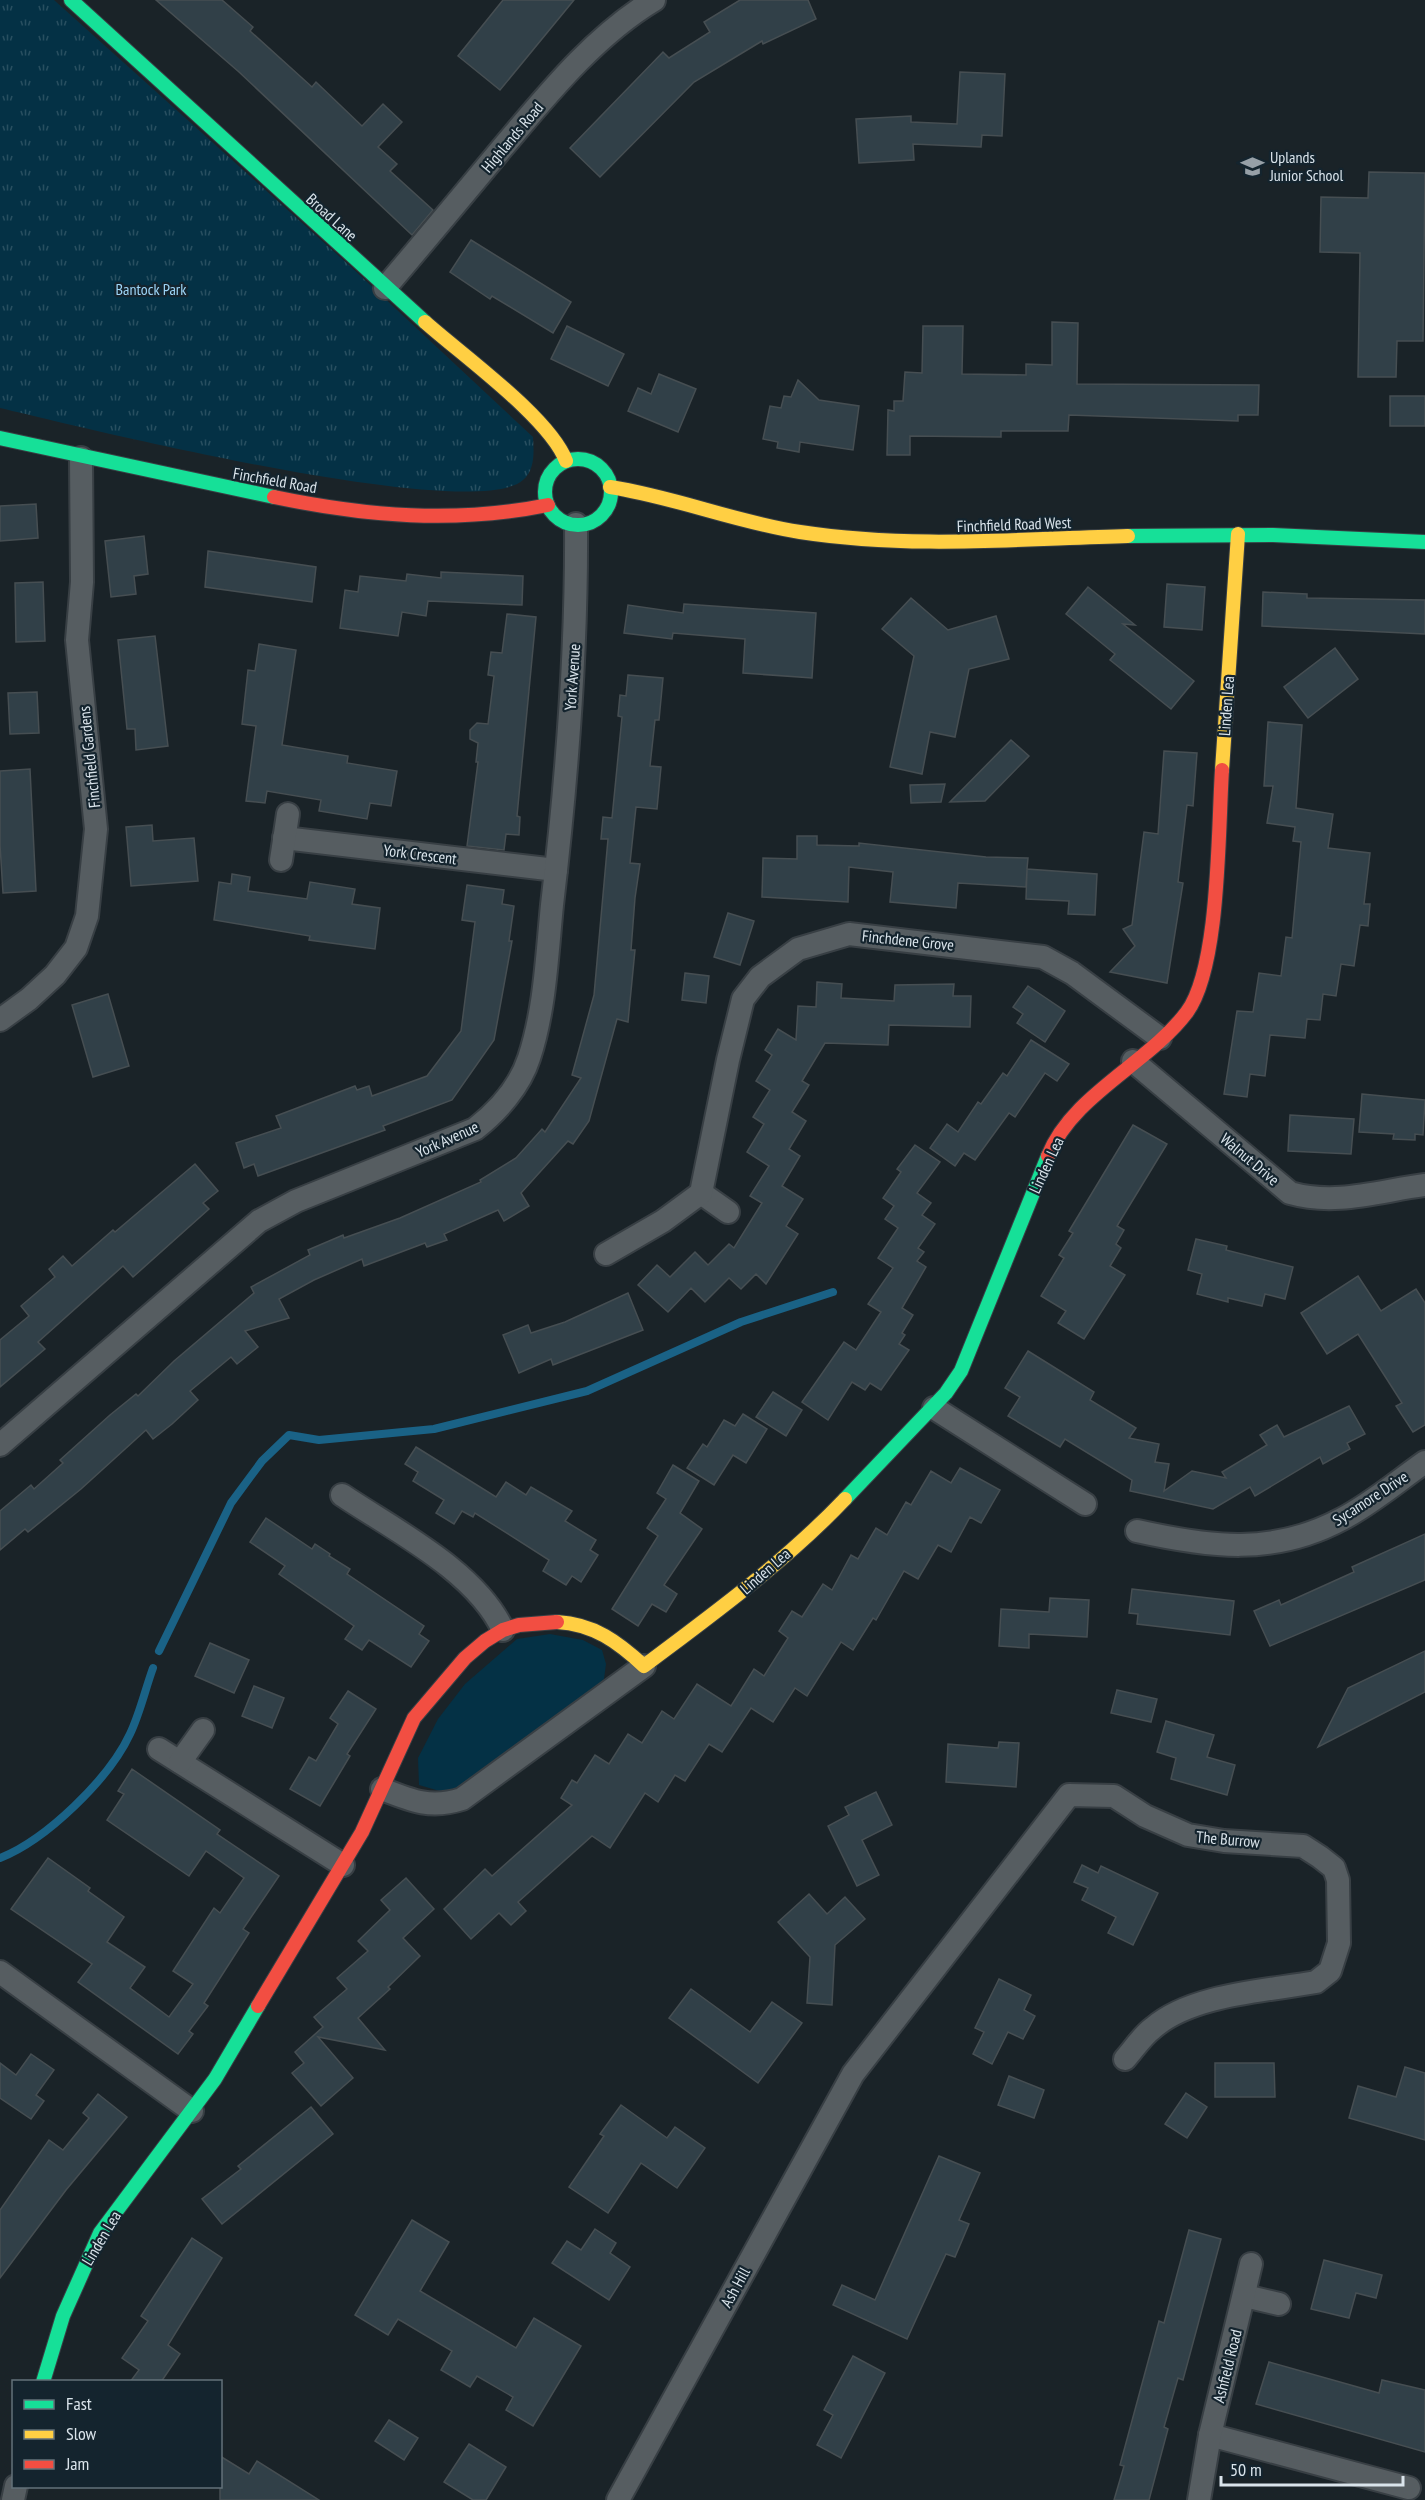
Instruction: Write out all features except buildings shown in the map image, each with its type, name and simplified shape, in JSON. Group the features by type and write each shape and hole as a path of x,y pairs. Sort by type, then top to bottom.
{"street":[{"name":"Broad Lane","path":"71,0 386,288 540,422 560,445 566,461"},
{"name":"Highlands Road","path":"386,288 538,105 584,56 643,3"},
{"name":"Finchfield Road","path":"0,438 81,458 275,498 364,512 474,516 516,513 548,505"},
{"name":"Finchfield Gardens","path":"0,1020 29,999 55,975 76,948 87,916 96,829 77,640 82,582 81,458"},
{"path":"585,459 594,463 608,477 610,487 608,506 602,514 586,523 576,524 559,518 548,505 546,484 557,466 566,461 585,459"},
{"name":"Finchfield Road West","path":"610,487 644,491 738,520 793,530 914,542 1024,543 1121,536 1279,533 1425,542"},
{"name":"York Avenue","path":"0,1445 259,1221 279,1209 314,1194 476,1130 492,1116 518,1082 530,1058 540,1009 556,870 577,609 576,524"},
{"name":"Linden Lea","path":"382,1789 426,1804 443,1805 462,1799 729,1602 821,1524 934,1408 961,1371 1053,1144 1066,1124 1190,1010 1198,997 1208,955 1238,534"},
{"name":"York Crescent","path":"288,814 282,849 556,870"},
{"name":"Finchdene Grove","path":"701,1193 743,999 760,977 798,949 849,934 1043,957 1072,972 1160,1038"},
{"name":"Walnut Drive","path":"1133,1061 1290,1193 1312,1199 1332,1200 1425,1185"},
{"path":"606,1254 663,1221 701,1193 728,1212"},
{"path":"934,1408 1084,1504"},
{"name":"Sycamore Drive","path":"1137,1531 1216,1546 1275,1543 1343,1519 1425,1462"},
{"path":"342,1495 466,1581 485,1602 503,1630"},
{"name":"Linden Lea","path":"44,2380 63,2316 100,2233 215,2079 343,1865 382,1789 414,1718 465,1658 503,1630 547,1622 572,1623 596,1630 618,1641 644,1666"},
{"path":"180,1762 203,1730"},
{"path":"159,1749 343,1865"},
{"name":"The Burrow","path":"853,2074 1069,1795 1114,1796 1145,1816 1188,1835 1224,1841 1303,1846 1334,1868 1338,1880 1339,1943 1336,1958 1324,1978 1316,1982 1198,2004 1174,2013 1152,2028 1125,2059"},
{"path":"0,1972 192,2111"},
{"name":"Ash Hill","path":"618,2500 853,2074"},
{"name":"Ashfield Road","path":"1199,2500 1210,2436 1251,2264"},
{"path":"1245,2296 1279,2304"},
{"path":"1210,2436 1369,2489 1409,2488"}],"green space":[{"name":"Bantock Park","path":"0,0 54,0 351,267 533,437 533,460 527,476 523,480 489,491 431,490 356,482 186,451 0,408"},
{"path":"550,1634 583,1640 602,1650 606,1664 604,1679 555,1723 479,1771 465,1787 443,1792 419,1785 418,1758 438,1719 465,1684 517,1639"}],"waterway":[{"path":"159,1651 231,1503 262,1461 289,1435 319,1440 434,1429 587,1391 741,1322 833,1292"},
{"path":"0,1858 18,1849 56,1823 107,1770 130,1734 153,1668"}],"traffic: fast":[{"path":"71,0 425,322"},
{"path":"0,438 274,497"},
{"path":"578,459 590,462 601,469 608,480 611,492 608,504 601,515 590,522 578,525 566,522 555,515 548,504 545,492 548,480 555,469 566,462 578,459"},
{"path":"1128,536 1273,535 1425,542"},
{"path":"845,1499 946,1393 961,1371 1048,1156"},
{"path":"44,2380 63,2316 100,2233 215,2079 258,2006"}],"traffic: slow":[{"path":"425,322 524,407 557,444 566,461"},
{"path":"610,487 634,491 776,528 842,537 964,542 1128,536"},
{"path":"1222,770 1238,534"},
{"path":"557,1622 594,1630 625,1649 644,1666 773,1566 845,1499"}],"traffic: jam":[{"path":"274,497 377,513 445,516 513,511 548,505"},
{"path":"1048,1156 1059,1134 1074,1115 1092,1097 1171,1031 1187,1012 1198,991 1212,931 1222,770"},
{"path":"258,2006 362,1832 414,1718 465,1658 485,1641 503,1630 519,1625 557,1622"}],"place":[{"name":"Uplands Junior School","path":"1252,166"}]}
